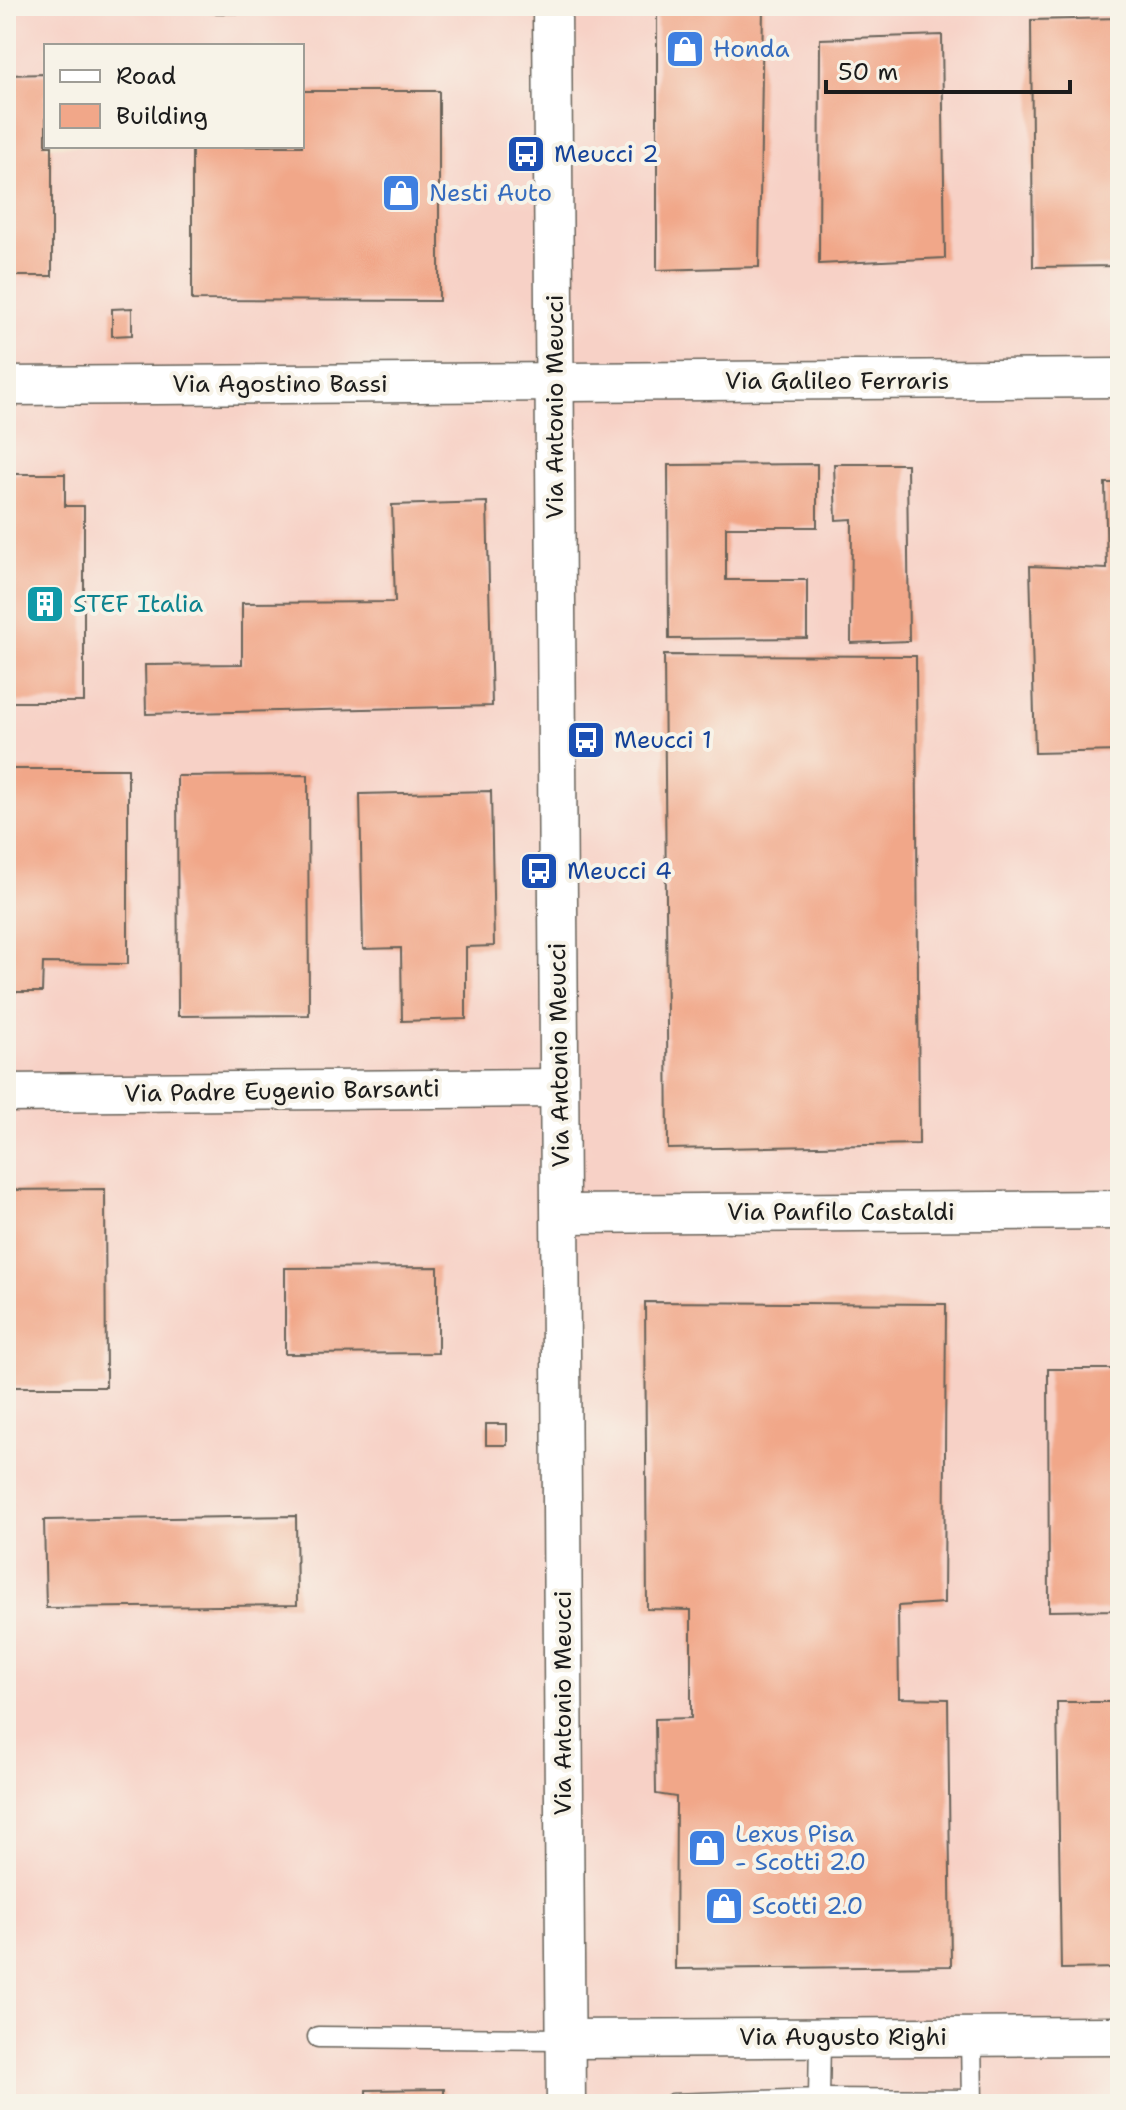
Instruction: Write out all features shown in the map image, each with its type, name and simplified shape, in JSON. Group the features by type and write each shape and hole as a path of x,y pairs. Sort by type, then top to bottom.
{"street":[{"name":"Via Antonio Meucci","path":"552,6 566,2104"},
{"name":"Via Galileo Ferraris","path":"555,383 1120,378"},
{"name":"Via Agostino Bassi","path":"6,386 555,383"},
{"name":"Via Padre Eugenio Barsanti","path":"6,1093 559,1088"},
{"name":"Via Panfilo Castaldi","path":"562,1214 1120,1210"},
{"name":"Via Augusto Righi","path":"565,2039 1120,2036"}],"lane":[{"path":"673,2104 819,2099 972,2102 971,2036"},
{"path":"318,2037 565,2039"},
{"path":"819,2099 820,2037"}],"shaded area":[{"path":"6,6 1120,6 1120,2104 6,2104"}],"building":[{"path":"209,6 311,6 311,14 209,13"},
{"path":"657,6 763,6 759,267 657,270"},
{"path":"1120,18 1120,266 1033,267 1031,20"},
{"path":"942,35 945,258 819,264 820,39"},
{"path":"44,74 44,148 52,148 52,276 6,276 6,75"},
{"path":"304,91 439,91 439,301 192,300 192,148 304,148"},
{"path":"132,308 132,335 112,336 112,309"},
{"path":"817,464 817,527 726,527 726,580 807,580 807,638 669,639 668,465"},
{"path":"834,464 907,464 909,641 851,643 852,519 836,520"},
{"name":"STEF Italia","path":"6,474 65,474 65,506 84,506 84,702 6,702"},
{"path":"1105,483 1120,483 1120,751 1035,753 1030,566 1107,569"},
{"path":"487,502 492,706 146,714 145,665 242,664 242,603 395,602 392,505"},
{"path":"664,655 916,656 919,1144 668,1149"},
{"path":"6,769 128,769 128,964 43,963 42,992 6,992"},
{"path":"308,775 309,1015 178,1016 177,776"},
{"path":"491,791 494,946 466,947 466,1019 402,1021 401,948 363,949 360,794"},
{"path":"105,1189 106,1387 6,1387 6,1190"},
{"path":"438,1267 438,1353 285,1354 285,1268"},
{"path":"645,1302 946,1304 944,1603 898,1606 899,1698 948,1699 951,1966 675,1969 676,1797 656,1794 655,1719 691,1718 691,1610 647,1609"},
{"path":"1048,1369 1120,1369 1120,1610 1049,1611"},
{"path":"486,1424 507,1424 507,1445 486,1445"},
{"path":"296,1516 297,1605 46,1608 44,1520"},
{"path":"1057,1702 1120,1702 1120,1968 1061,1969"},
{"path":"444,2089 444,2104 366,2104 366,2090"}],"place":[{"name":"Honda","path":"685,49"},
{"name":"Meucci 2","path":"526,154"},
{"name":"Nesti Auto","path":"401,193"},
{"name":"STEF Italia","path":"45,604"},
{"name":"Meucci 1","path":"586,740"},
{"name":"Meucci 4","path":"539,871"},
{"name":"Lexus Pisa - Scotti 2.0","path":"707,1848"},
{"name":"Scotti 2.0","path":"724,1906"}]}
